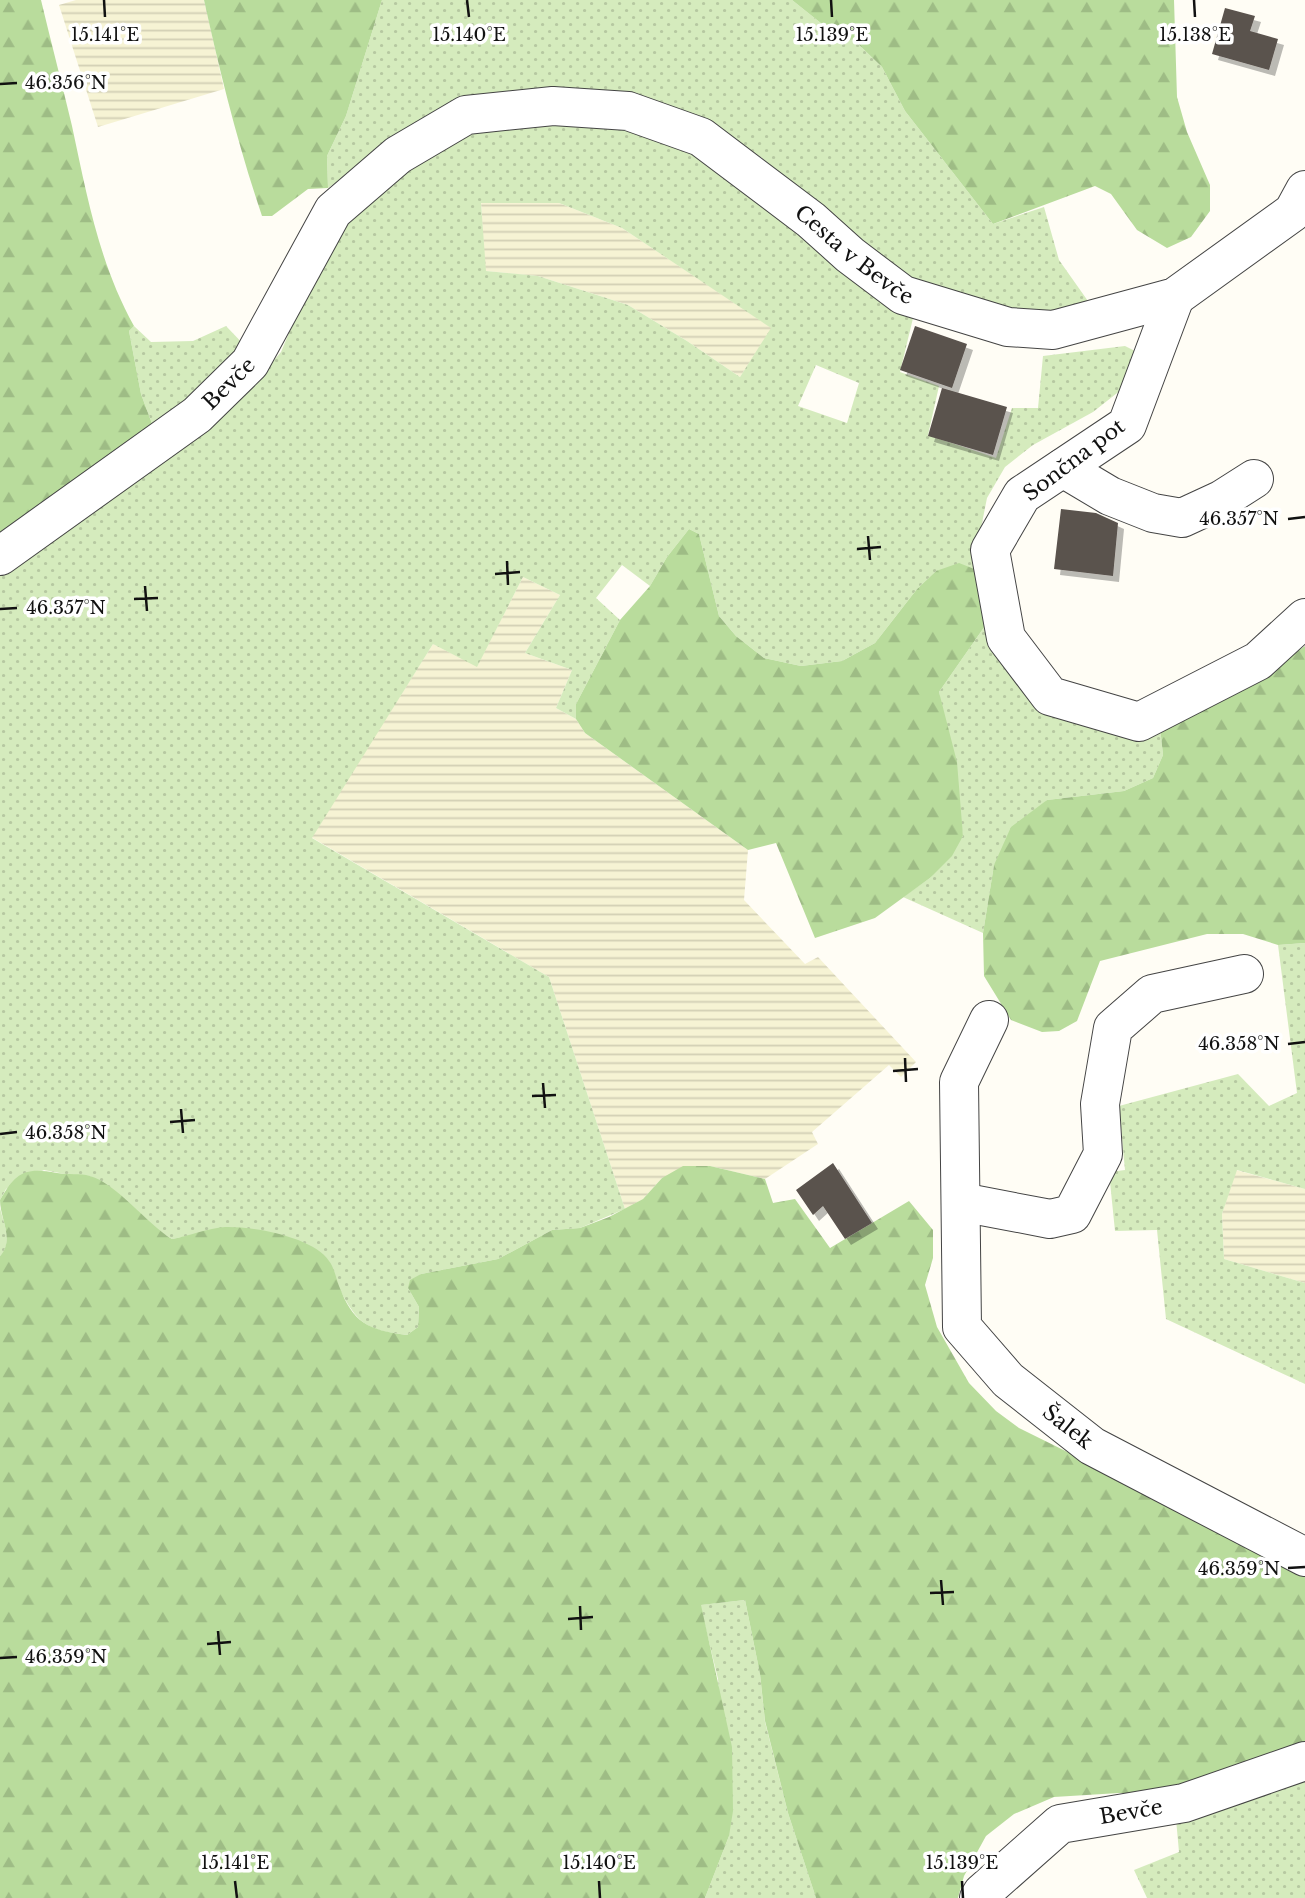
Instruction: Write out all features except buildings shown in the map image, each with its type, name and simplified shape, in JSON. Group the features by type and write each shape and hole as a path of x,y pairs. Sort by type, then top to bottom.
{"street":[{"name":"Cesta v Bevče","path":"398,155 466,115 553,106 628,111 701,137 811,220 850,255 903,295 1009,327 1053,330 1175,297 1293,212 1305,191"},
{"name":"Bevče","path":"0,556 197,415 250,363 333,211 398,155"},
{"name":"Sončna pot","path":"1175,297 1127,425 1022,495 990,550 1006,638 1050,696 1139,722 1258,661 1305,618"},
{"path":"1063,468 1110,496 1153,513 1182,518 1221,500 1254,479"},
{"path":"961,1202 1050,1219 1072,1214 1103,1154 1100,1104 1113,1028 1152,994 1244,974"},
{"name":"Šalek","path":"989,1020 959,1082 962,1327 1008,1380 1093,1446 1305,1557"},
{"name":"Bevče","path":"979,1898 1060,1824 1184,1803 1305,1761"}],"shaded area":[{"path":"76,0 204,0 224,89 98,127 59,5"},
{"path":"481,202 559,203 622,228 772,328 740,377 628,305 538,276 485,271"},
{"path":"523,577 560,595 525,653 572,670 556,708 576,719 585,733 748,850 744,900 805,964 818,957 916,1062 901,1077 889,1065 812,1132 818,1144 765,1179 710,1166 662,1178 643,1199 625,1209 549,977 311,837 433,644 477,666"},
{"path":"1236,1170 1305,1189 1305,1283 1224,1259 1222,1214"}],"green space":[{"path":"0,0 41,0 96,229 112,278 134,326 129,331 141,394 154,429 0,543"},
{"path":"204,0 382,0 346,116 327,156 328,188 308,189 272,216 262,216 253,189 216,55"},
{"path":"382,0 792,0 827,28 856,42 882,67 905,111 993,224 1044,207 1059,260 1095,311 1049,319 903,282 761,157 699,124 594,90 376,155 328,188 327,156 346,116"},
{"path":"792,0 1174,0 1177,97 1187,132 1210,185 1210,211 1191,237 1167,248 1137,230 1111,194 1095,186 993,224 905,111 882,67 856,42 827,28"},
{"path":"507,122 643,129 694,151 915,310 900,372 939,386 928,435 996,458 1012,408 1038,408 1043,356 1125,346 1141,354 1126,386 1093,412 1033,445 1005,467 987,498 981,528 982,572 936,571 917,589 875,643 842,661 801,666 764,658 736,636 719,616 699,534 689,529 667,557 650,586 622,565 596,598 620,620 576,704 576,719 556,708 572,670 525,653 560,595 523,577 477,667 433,644 312,838 549,977 625,1209 580,1228 552,1230 498,1259 421,1274 408,1288 419,1307 418,1327 407,1335 367,1325 355,1314 342,1294 188,1236 172,1239 156,1229 113,1190 90,1176 44,1170 6,1189 0,1200 0,566 249,389 281,352 310,283 349,218 421,155 485,128","holes":["481,203 559,203 622,228 771,328 740,377 628,305 538,276 486,271","816,365 859,383 847,423 798,406"]},
{"path":"134,326 151,342 193,341 226,326 248,349 154,429 141,394 129,331"},
{"path":"689,529 699,534 719,616 736,636 764,658 801,666 842,661 875,643 917,589 936,571 959,563 982,572 994,613 939,692 957,762 963,836 952,856 930,878 875,918 815,938 776,843 748,850 585,733 576,719 576,704 620,620 650,586 667,557"},
{"path":"994,613 1056,684 1158,708 1163,755 1153,778 1124,791 1047,800 994,865 983,933 903,897 930,878 963,836 939,692"},
{"path":"1305,646 1305,943 1278,945 1243,934 1207,934 1100,961 1077,1021 1059,1031 1042,1032 1011,1020 984,976 983,933 994,865 1011,827 1047,800 1124,791 1153,778 1163,755 1158,708 1276,666"},
{"path":"1305,943 1305,1189 1237,1170 1222,1214 1224,1259 1305,1283 1305,1384 1166,1319 1157,1230 1115,1231 1109,1172 1125,1170 1119,1106 1238,1074 1269,1106 1297,1093 1278,945"},
{"path":"683,1166 710,1166 765,1179 773,1203 795,1199 830,1248 909,1201 933,1230 933,1258 925,1285 937,1327 969,1383 996,1411 1019,1428 1118,1477 1305,1577 1305,1750 1190,1793 1054,1797 1014,1814 986,1836 964,1876 958,1898 816,1898 788,1813 765,1721 760,1674 745,1600 701,1605 732,1747 733,1811 729,1836 705,1898 0,1898 0,1256 7,1236 0,1200 11,1183 22,1174 37,1171 90,1176 121,1195 172,1239 225,1227 265,1231 296,1239 310,1245 329,1261 344,1299 356,1316 372,1327 407,1335 418,1327 419,1307 408,1288 410,1280 421,1274 498,1259 552,1230 580,1228 609,1217 643,1199 662,1178"},
{"path":"0,1208 7,1239 0,1256"},
{"path":"745,1600 760,1674 765,1722 788,1813 816,1898 705,1898 729,1836 718,1679 700,1605"},
{"path":"1305,1776 1305,1898 1147,1898 1134,1870 1179,1852 1176,1819"}]}
